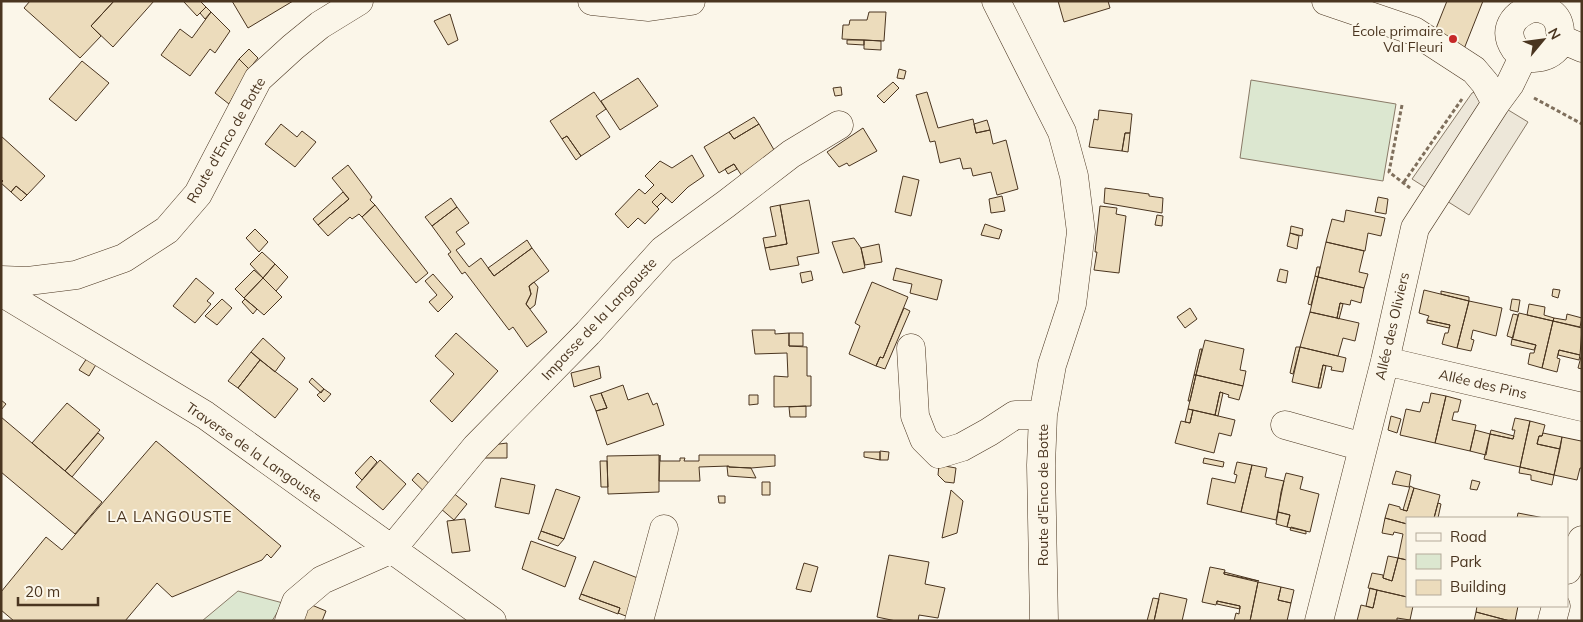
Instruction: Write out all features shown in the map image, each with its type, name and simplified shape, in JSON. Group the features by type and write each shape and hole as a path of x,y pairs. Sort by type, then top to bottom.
{"street":[{"name":"Route d'Enco de Botte","path":"1,280 28,281 76,275 124,258 167,230 198,194 258,79 320,24 359,1"},
{"path":"592,1 647,3 692,1"},
{"name":"Route d'Enco de Botte","path":"996,1 1062,132 1074,176 1081,232 1072,304 1052,365 1043,415 1041,465 1044,621"},
{"path":"1326,1 1414,31 1474,70 1485,83 1496,103"},
{"path":"1532,8 1542,8 1551,12 1571,44 1544,57 1533,59 1523,57 1511,40 1510,29 1513,19 1522,12 1532,8"},
{"name":"Allée des Oliviers","path":"1319,621 1385,361 1415,228 1510,84 1523,57"},
{"name":"Impasse de la Langouste","path":"392,549 476,447 588,333 663,250 791,154 839,125"},
{"name":"Traverse de la Langouste","path":"1,292 205,415 492,621"},
{"path":"911,348 915,416 924,439 940,454 962,447 1015,415 1043,415"},
{"name":"Allée des Pins","path":"1385,361 1582,407"},
{"path":"1285,425 1363,447"},
{"path":"639,621 664,529"},
{"path":"1572,569 1582,540"},
{"path":"289,621 296,602 322,580 392,549"},
{"path":"1552,621 1556,607"}],"path":[{"path":"1402,105 1389,172 1430,204"},
{"path":"1547,105 1582,124"}],"green space":[{"path":"1251,80 1396,104 1383,181 1240,158"},
{"path":"238,591 283,603 272,621 202,621"}],"shaded area":[{"path":"1477,91 1528,122 1469,215 1412,179 1472,93"}],"building":[{"path":"30,1 114,1 91,26 101,36 80,58 24,8"},
{"path":"114,1 154,1 113,47 91,26"},
{"path":"185,1 200,1 206,7 197,16"},
{"path":"232,1 293,1 248,28"},
{"path":"1058,1 1108,1 1110,8 1064,22"},
{"name":"École primaire Val Fleuri","path":"1447,1 1483,1 1462,54 1433,36"},
{"path":"206,7 211,12 205,19 200,13"},
{"path":"211,12 230,31 215,53 210,49 190,76 161,55 180,29 192,38"},
{"path":"869,12 886,12 884,41 842,39 843,25 849,25 850,20 867,20"},
{"path":"450,14 458,40 448,45 434,21"},
{"path":"847,40 864,40 864,45 847,44"},
{"path":"864,40 881,41 881,50 864,49"},
{"path":"249,49 258,58 249,69 239,59"},
{"path":"239,59 249,69 229,104 215,93"},
{"path":"82,61 109,83 76,121 49,99"},
{"path":"899,69 906,71 904,79 897,78"},
{"path":"638,78 658,106 620,130 601,101"},
{"path":"893,82 899,88 884,103 877,96"},
{"path":"841,87 842,95 835,96 833,88"},
{"path":"594,92 606,109 596,116 610,137 581,156 567,136 562,139 550,121"},
{"path":"927,92 938,128 973,119 976,133 990,130 993,144 1006,140 1018,189 997,195 991,172 973,176 971,168 963,169 960,158 940,163 935,141 930,142 916,95"},
{"path":"1099,110 1132,114 1130,133 1125,133 1122,151 1089,147 1094,119 1098,120"},
{"path":"754,117 759,124 734,139 729,132"},
{"path":"987,120 990,130 976,133 974,124"},
{"path":"281,124 297,137 302,131 316,142 295,167 265,144"},
{"path":"759,124 777,155 742,176 734,164 719,173 704,147 729,132 734,139"},
{"path":"863,128 877,151 849,166 847,163 839,167 827,152"},
{"path":"1125,133 1130,133 1128,152 1122,151"},
{"path":"1,136 45,176 27,195 16,186 11,192 1,183 3,181 1,179"},
{"path":"567,136 581,156 576,160 562,139"},
{"path":"692,155 704,176 688,187 672,203 661,193 652,202 659,209 645,224 638,218 628,228 615,214 639,189 645,194 654,185 645,176 660,161 672,168"},
{"path":"734,164 737,169 728,174 725,169"},
{"path":"348,165 372,197 370,200 375,205 362,217 359,214 352,219 350,217 328,236 318,225 349,199 332,178"},
{"path":"903,176 919,180 911,216 895,212"},
{"path":"16,186 27,195 21,201 11,192"},
{"path":"1105,188 1149,194 1149,196 1163,198 1162,213 1104,203"},
{"path":"343,192 349,199 318,225 313,219"},
{"path":"661,193 666,198 657,207 652,202"},
{"path":"1002,196 1005,211 991,213 989,199"},
{"path":"1378,197 1388,199 1386,214 1375,212"},
{"path":"451,198 457,207 432,226 425,217"},
{"path":"809,200 819,253 797,257 799,265 770,270 765,248 787,244 780,205"},
{"path":"375,205 428,273 416,283 362,217"},
{"path":"780,205 787,244 765,248 763,238 776,236 770,207"},
{"path":"1100,206 1117,208 1116,214 1126,216 1119,273 1094,270"},
{"path":"457,207 469,223 456,232 465,244 456,250 469,267 481,258 494,276 532,248 549,271 529,286 531,294 526,304 547,332 527,347 513,327 509,330 465,272 462,274 448,254 451,252 432,226"},
{"path":"1346,210 1385,218 1381,236 1368,233 1365,251 1326,242 1332,219 1344,222"},
{"path":"1157,215 1163,216 1162,226 1155,225"},
{"path":"985,224 1002,230 999,239 981,235"},
{"path":"1291,226 1303,229 1302,236 1290,233"},
{"path":"255,229 268,242 259,252 246,238"},
{"path":"1290,233 1299,236 1297,249 1287,246"},
{"path":"854,238 861,248 865,268 843,273 832,242"},
{"path":"527,240 532,248 494,276 488,268"},
{"path":"1326,242 1364,251 1359,272 1368,274 1364,288 1318,277"},
{"path":"879,244 882,262 865,265 861,248"},
{"path":"262,252 275,264 263,278 250,264"},
{"path":"275,264 288,277 276,291 263,278"},
{"path":"1317,267 1320,267 1318,277 1315,276"},
{"path":"896,268 942,280 937,300 910,293 912,284 893,280"},
{"path":"1280,269 1288,271 1286,283 1277,281"},
{"path":"254,270 263,278 244,298 235,289"},
{"path":"811,271 813,280 802,283 800,273"},
{"path":"433,274 453,297 438,312 429,302 437,295 425,281"},
{"path":"1315,276 1318,277 1311,305 1308,304"},
{"path":"1318,277 1364,288 1361,303 1351,300 1350,305 1340,303 1337,318 1310,312"},
{"path":"196,278 214,293 207,301 211,304 195,323 173,306"},
{"path":"263,278 282,297 264,315 244,298"},
{"path":"534,282 538,287 535,305 530,309 526,304 531,294 529,286"},
{"path":"872,282 908,297 883,358 880,357 876,366 849,354 860,326 855,323"},
{"path":"1553,289 1560,290 1558,298 1552,296"},
{"path":"1424,290 1469,301 1457,348 1442,344 1445,333 1448,333 1450,325 1427,320 1429,316 1419,313"},
{"path":"1441,291 1469,297 1469,301 1441,294"},
{"path":"222,299 232,308 217,325 205,316"},
{"path":"245,299 257,309 253,314 242,302"},
{"path":"1512,299 1520,300 1518,312 1510,310"},
{"path":"1469,301 1502,308 1496,336 1473,330 1471,339 1474,340 1471,351 1457,348"},
{"path":"1340,303 1343,304 1339,319 1337,318"},
{"path":"1529,304 1545,307 1544,315 1554,318 1553,321 1527,315"},
{"path":"904,308 910,311 885,369 876,366 880,357 883,358"},
{"path":"1190,308 1197,319 1185,328 1177,317"},
{"path":"1310,312 1359,323 1355,341 1343,338 1338,356 1300,347"},
{"path":"1519,313 1553,321 1542,368 1528,364 1530,353 1534,353 1536,345 1512,339"},
{"path":"1513,314 1518,315 1513,338 1507,336"},
{"path":"1567,314 1582,318 1580,327 1553,321 1554,318 1566,320"},
{"path":"1427,320 1450,325 1449,328 1427,323"},
{"path":"1553,321 1582,328 1580,355 1559,350 1557,358 1560,359 1557,372 1542,368"},
{"path":"752,330 775,330 775,334 789,333 789,346 807,347 807,376 811,376 811,406 774,407 774,376 788,377 787,353 755,354"},
{"path":"456,333 498,371 452,422 430,401 454,374 435,356"},
{"path":"789,333 803,333 803,346 789,346"},
{"path":"263,338 285,358 275,372 251,352"},
{"path":"1512,339 1536,345 1534,350 1511,345"},
{"path":"1205,340 1244,349 1240,370 1246,371 1243,386 1196,375"},
{"path":"1296,347 1300,347 1293,374 1290,373"},
{"path":"1300,347 1346,358 1343,372 1331,370 1332,367 1323,365 1318,388 1292,382"},
{"path":"1200,349 1202,349 1196,375 1194,375"},
{"path":"1559,350 1580,355 1579,360 1558,355"},
{"path":"251,352 260,360 238,388 228,381"},
{"path":"1582,353 1582,369 1578,368"},
{"path":"87,358 97,363 89,376 79,370"},
{"path":"260,360 298,389 275,418 238,388"},
{"path":"1323,365 1326,366 1321,388 1318,388"},
{"path":"599,366 601,378 574,387 571,373"},
{"path":"1194,375 1196,375 1190,401 1188,401"},
{"path":"1196,375 1243,386 1239,400 1228,397 1229,395 1220,392 1215,415 1188,409"},
{"path":"312,378 324,389 321,393 309,382"},
{"path":"623,385 628,400 648,393 653,405 657,403 664,425 607,445 596,411 607,408 601,393"},
{"path":"324,389 331,394 324,402 317,395"},
{"path":"1220,392 1223,393 1218,416 1215,415"},
{"path":"601,393 607,408 596,411 590,396"},
{"path":"1431,393 1446,396 1435,443 1400,435 1406,409 1420,412 1423,402 1429,403"},
{"path":"749,395 758,395 758,404 749,405"},
{"path":"1446,396 1461,400 1458,412 1454,412 1452,420 1476,425 1470,451 1435,443"},
{"path":"1,400 6,404 1,410"},
{"path":"67,403 100,430 65,471 32,443"},
{"path":"806,406 806,417 790,417 789,407"},
{"path":"1188,409 1193,410 1190,423 1185,422"},
{"path":"1193,410 1235,420 1231,436 1219,433 1214,453 1175,443 1181,421 1190,423"},
{"path":"1391,416 1401,419 1397,433 1388,430"},
{"path":"1,417 102,502 75,534 1,472"},
{"path":"1515,418 1530,421 1520,467 1484,459 1490,434 1513,439 1515,430 1512,430"},
{"path":"1530,421 1545,425 1542,436 1539,436 1537,444 1560,449 1554,475 1520,467"},
{"path":"1475,430 1490,434 1486,455 1470,451"},
{"path":"1491,430 1514,436 1513,439 1490,434"},
{"path":"98,433 104,438 72,477 65,471"},
{"path":"1543,433 1562,437 1560,449 1537,444 1539,436 1542,436"},
{"path":"1562,437 1581,441 1582,439 1582,468 1580,468 1577,480 1554,475"},
{"path":"156,441 281,546 271,558 267,554 262,560 172,597 157,583 125,621 14,621 1,610 1,592 46,537 62,550"},
{"path":"507,443 507,458 480,458 492,445"},
{"path":"880,451 889,452 888,460 880,460"},
{"path":"864,452 880,452 880,460 864,457"},
{"path":"659,455 659,492 608,494 607,456"},
{"path":"660,455 660,461 680,461 680,458 685,458 684,461 699,461 699,455 775,455 775,466 751,468 729,466 699,467 700,481 659,481"},
{"path":"371,456 377,462 362,480 355,473"},
{"path":"1204,458 1224,462 1223,467 1203,463"},
{"path":"380,460 406,484 383,510 356,487"},
{"path":"600,461 607,461 608,487 601,487"},
{"path":"1237,462 1252,465 1241,512 1207,504 1212,478 1235,483 1237,475 1234,474"},
{"path":"939,465 956,468 954,483 945,482 938,475"},
{"path":"1252,465 1267,468 1265,477 1284,481 1276,520 1241,512"},
{"path":"727,466 751,468 756,478 728,476"},
{"path":"1520,467 1554,475 1552,485 1531,480 1531,475 1519,473"},
{"path":"1396,471 1411,475 1409,487 1392,484"},
{"path":"418,473 436,490 431,498 412,480"},
{"path":"1286,473 1303,477 1300,489 1319,494 1310,532 1287,527 1290,515 1278,512"},
{"path":"501,478 535,485 529,514 495,507"},
{"path":"1472,480 1480,482 1477,490 1470,489"},
{"path":"762,482 770,482 770,495 762,495"},
{"path":"1410,486 1414,488 1407,511 1403,510"},
{"path":"1414,488 1440,495 1434,517 1406,517 1406,524 1385,518 1389,504 1407,511"},
{"path":"556,489 580,497 564,539 541,531"},
{"path":"951,490 963,501 957,533 942,538"},
{"path":"452,492 467,504 454,520 440,508"},
{"path":"718,496 725,496 725,503 719,503"},
{"path":"1438,503 1441,504 1438,517 1434,517"},
{"path":"1278,512 1290,515 1287,527 1276,524"},
{"path":"1518,513 1539,517 1517,517"},
{"path":"1385,518 1406,524 1406,560 1398,558 1403,534 1394,532 1393,535 1382,533"},
{"path":"465,519 470,551 452,553 447,521"},
{"path":"1291,527 1306,531 1306,534 1290,530"},
{"path":"541,531 564,539 558,546 538,539"},
{"path":"531,541 576,557 565,587 522,569"},
{"path":"889,555 929,562 925,584 945,588 938,618 919,615 918,621 896,621 877,617"},
{"path":"1388,556 1398,558 1392,581 1383,578"},
{"path":"1398,558 1406,560 1406,597 1368,588 1372,573 1383,575 1383,578 1392,581"},
{"path":"594,561 648,582 636,620 618,613 620,608 581,594"},
{"path":"804,563 818,567 811,592 796,589"},
{"path":"1210,567 1225,570 1224,574 1258,582 1250,621 1234,621 1236,613 1239,614 1240,606 1217,601 1216,605 1202,602"},
{"path":"1224,572 1259,581 1224,574"},
{"path":"1258,582 1281,587 1278,600 1291,603 1287,621 1250,621"},
{"path":"1281,587 1294,590 1291,603 1278,600"},
{"path":"1370,588 1377,590 1373,608 1366,606"},
{"path":"1377,590 1406,597 1406,607 1413,607 1410,620 1397,618 1397,621 1357,621 1361,605 1373,608"},
{"path":"1160,593 1187,599 1182,621 1154,621"},
{"path":"581,594 620,608 618,614 579,599"},
{"path":"1153,598 1159,599 1154,621 1147,621"},
{"path":"1217,601 1240,606 1240,609 1217,604"},
{"path":"307,603 326,611 322,621 300,621"},
{"path":"1477,607 1518,607 1515,621 1476,612"},
{"path":"1476,612 1510,621 1474,621"}],"place":[{"name":"École primaire Val Fleuri","path":"1453,39"}],"district":[{"name":"LA LANGOUSTE","path":"170,517"}]}
